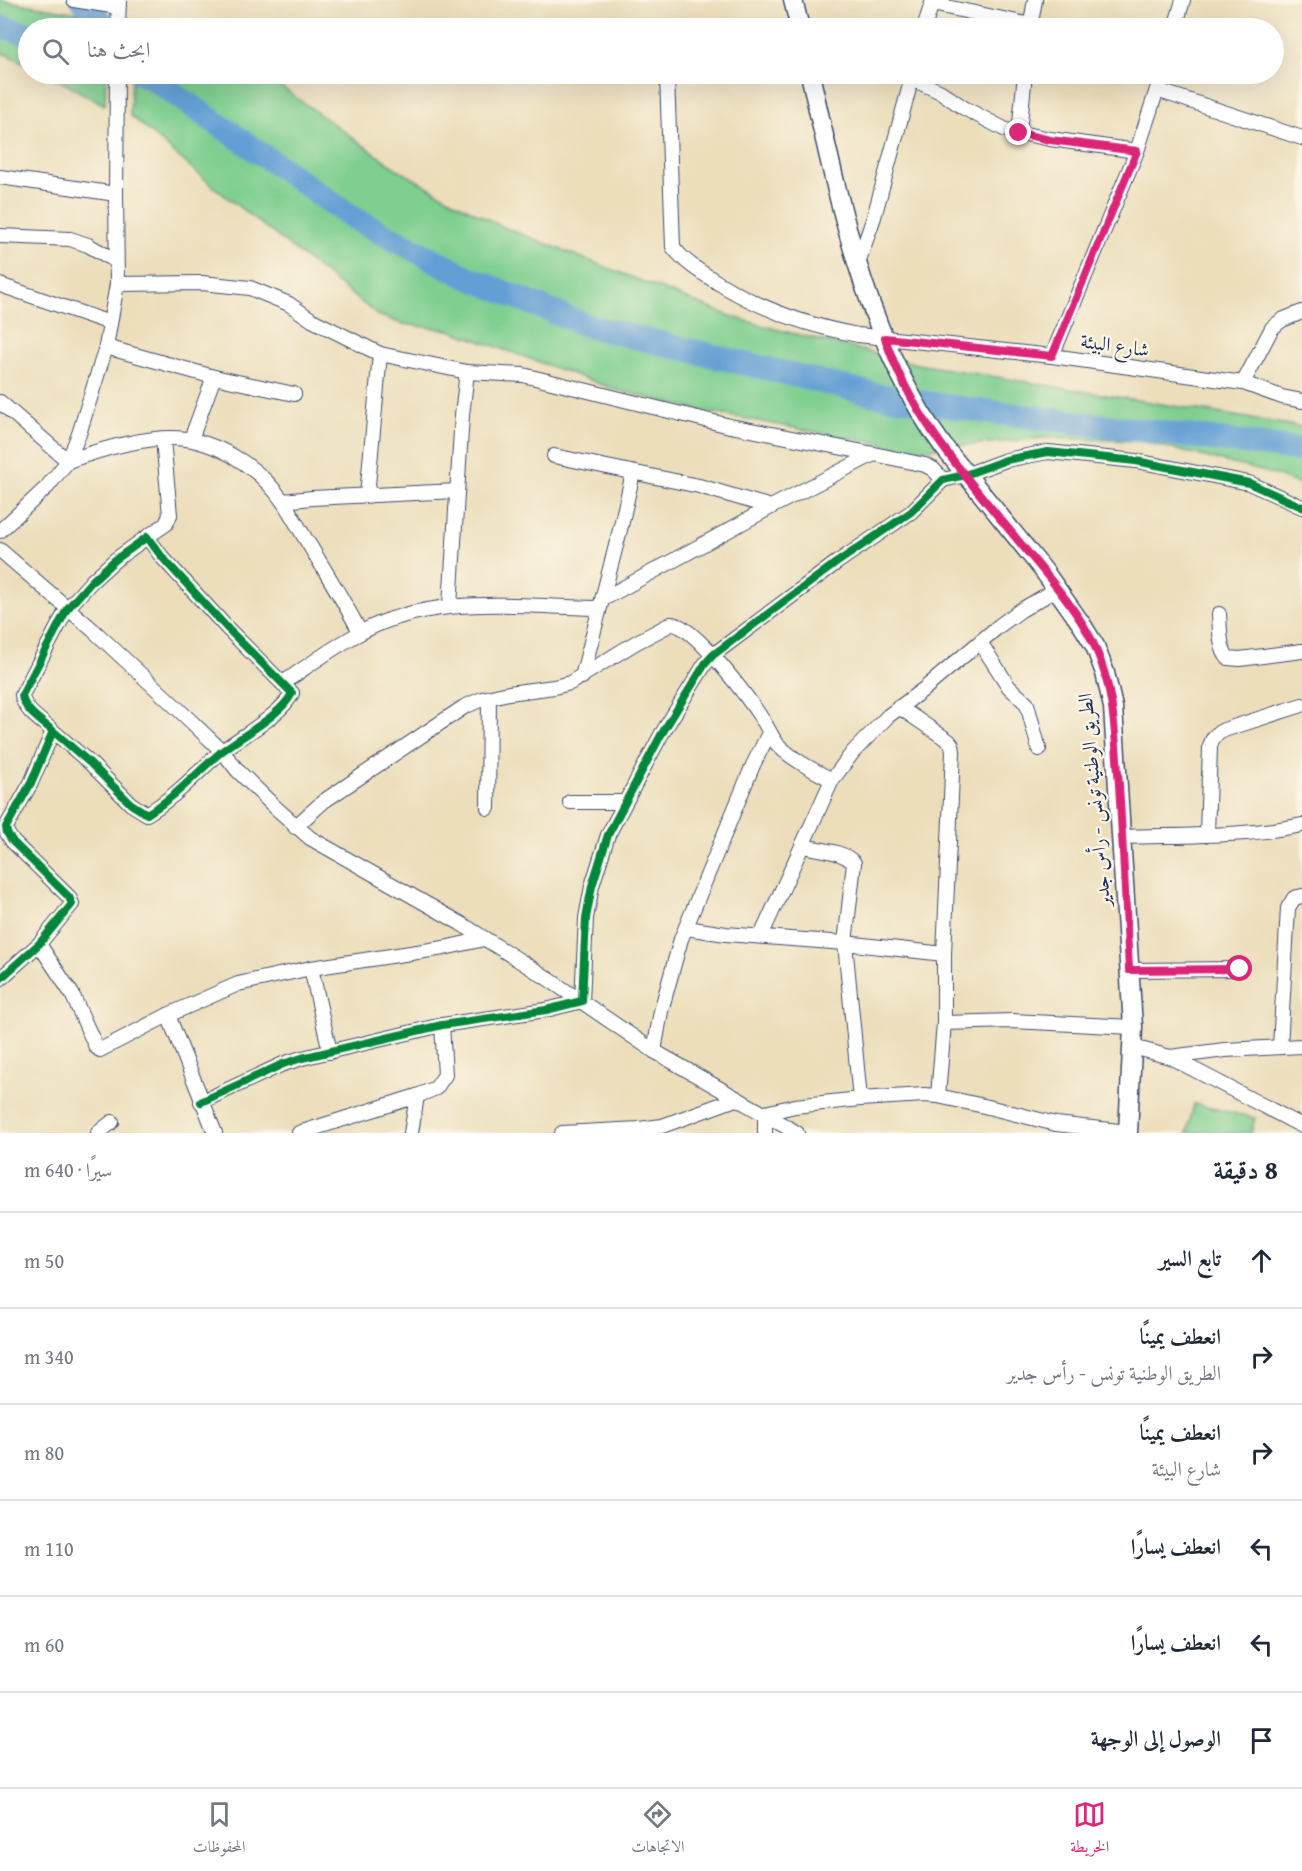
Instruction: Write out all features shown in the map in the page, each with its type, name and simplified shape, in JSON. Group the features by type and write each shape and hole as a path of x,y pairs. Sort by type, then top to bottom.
{"main road":[{"path":"793,0 798,18"},
{"name":"الطريق الوطنية تونس - رأس جدير","path":"813,84 858,262 887,345 908,391 929,427 964,475 1057,589 1095,646 1105,673 1113,706 1123,837 1133,1027 1128,1132"}],"street":[{"path":"74,0 118,3"},
{"path":"1032,18 1035,0"},
{"path":"1177,18 1183,0"},
{"path":"927,18 932,2 995,18"},
{"path":"0,531 47,487 68,461 79,434 106,347 117,284 117,84"},
{"name":"شارع البيئة","path":"667,84 673,248 693,267 735,293 781,315 887,345 1052,356 1244,383 1282,397 1302,401"},
{"path":"858,262 874,217 910,84"},
{"path":"926,84 993,125 1050,140 1137,151"},
{"path":"1019,133 1024,84"},
{"path":"1052,356 1137,151 1159,84"},
{"path":"1157,90 1302,138"},
{"path":"0,177 116,194"},
{"path":"0,236 70,239 88,245 116,261"},
{"path":"117,284 202,283 250,288 289,304 312,320 380,354 467,372 523,375 730,426 925,465 933,469 943,480"},
{"path":"0,285 110,323"},
{"path":"1244,383 1272,328 1282,320 1302,312"},
{"path":"106,347 214,377 294,394"},
{"path":"368,496 380,354"},
{"path":"450,606 467,372"},
{"path":"190,440 214,377"},
{"path":"0,402 68,461"},
{"path":"68,461 106,448 163,439 190,440 236,456 258,474 283,501 331,579 360,632"},
{"path":"147,537 162,557 234,636 291,693 287,701 251,732 222,751 169,801 147,814 131,804 90,763 26,706 22,696 67,609 114,560 147,537 166,524 170,515 163,439"},
{"path":"582,1001 584,935 592,886 608,835 660,735 689,688 713,655 836,563 911,512 943,480 1006,460 1048,452 1136,461 1249,483 1302,507"},
{"path":"283,683 360,632 400,617 450,606 601,604 771,507 874,454"},
{"path":"555,456 710,489 771,507"},
{"path":"582,677 633,473"},
{"path":"283,501 458,491"},
{"path":"0,550 93,630 222,751 238,771 295,827 339,856 484,939 582,1001 654,1051 797,1133"},
{"path":"761,936 832,780 869,734 899,707 1021,610 1057,589"},
{"path":"1219,614 1224,654 1228,658 1240,659 1302,651"},
{"path":"295,827 324,801 464,707 509,693 570,683 635,642 676,623 687,629 713,655 785,752 832,780"},
{"path":"980,642 1009,687 1027,704 1038,749"},
{"path":"488,808 489,698"},
{"path":"1207,834 1212,738 1224,730 1302,705"},
{"path":"899,707 952,745 952,809 944,954 944,1023 938,1096"},
{"path":"0,979 39,944 71,908 72,900 13,842 6,827 31,783 53,731"},
{"path":"654,1051 661,1011 686,928 753,765 770,733"},
{"path":"570,802 625,802"},
{"path":"1123,837 1285,829 1302,825"},
{"path":"803,846 841,854 854,863 845,943 860,1099"},
{"path":"1280,1047 1288,908 1294,898 1302,896"},
{"path":"686,928 726,934 845,943 944,954"},
{"path":"39,944 72,994 98,1049 105,1048 168,1015 238,984 311,968 444,948 484,939"},
{"path":"311,968 330,1052"},
{"path":"1129,970 1240,969"},
{"path":"201,1102 283,1064 442,1024 546,1010 582,1001"},
{"path":"168,1015 215,1133"},
{"path":"944,1023 1012,1021 1133,1027"},
{"path":"298,1133 436,1088 445,1075 442,1024"},
{"path":"1170,1057 1225,1050 1302,1046"},
{"path":"1133,1047 1170,1057 1302,1126"},
{"path":"411,1133 417,1096"},
{"path":"765,1113 860,1099 938,1096 1056,1124 1128,1132"},
{"path":"562,1133 639,1130 662,1126 736,1099"},
{"path":"765,1113 765,1133"},
{"path":"98,1133 112,1122"}],"green space":[{"path":"0,0 107,18 18,18 18,60 0,52"},
{"path":"66,84 106,84 105,105"},
{"path":"132,84 277,84 397,169 501,226 733,317 917,364 1302,427 1302,485 1266,472 1141,441 1044,438 913,450 698,410 617,390 449,330 403,324 378,315 215,188 130,115"},
{"path":"1194,1104 1255,1118 1251,1133 1187,1133"}],"waterway":[{"path":"82,0 98,18"},
{"path":"0,26 18,31"},
{"path":"160,84 355,219 467,277 588,326 877,395 966,409 1302,450"}],"cycle path":[{"path":"201,1102 283,1064 302,1058 442,1025 546,1010 582,1001 586,918 592,886 608,835 661,735 705,664 713,655 836,563 911,512 943,480 965,475 1006,460 1048,452 1136,461 1249,483 1302,507"},
{"path":"0,979 39,944 72,904 69,897 13,842 6,827 31,783 53,731 30,711 22,695 67,609 92,581 115,560 147,537 162,557 228,629 292,693 271,717 221,752 177,792 147,814 131,804 90,763 53,731"}],"route":[{"path":"1019,133 1050,140 1137,151 1052,356 885,338 903,382 929,427 964,475 1044,571 1095,646 1105,673 1113,706 1123,837 1129,970 1240,969"}]}
